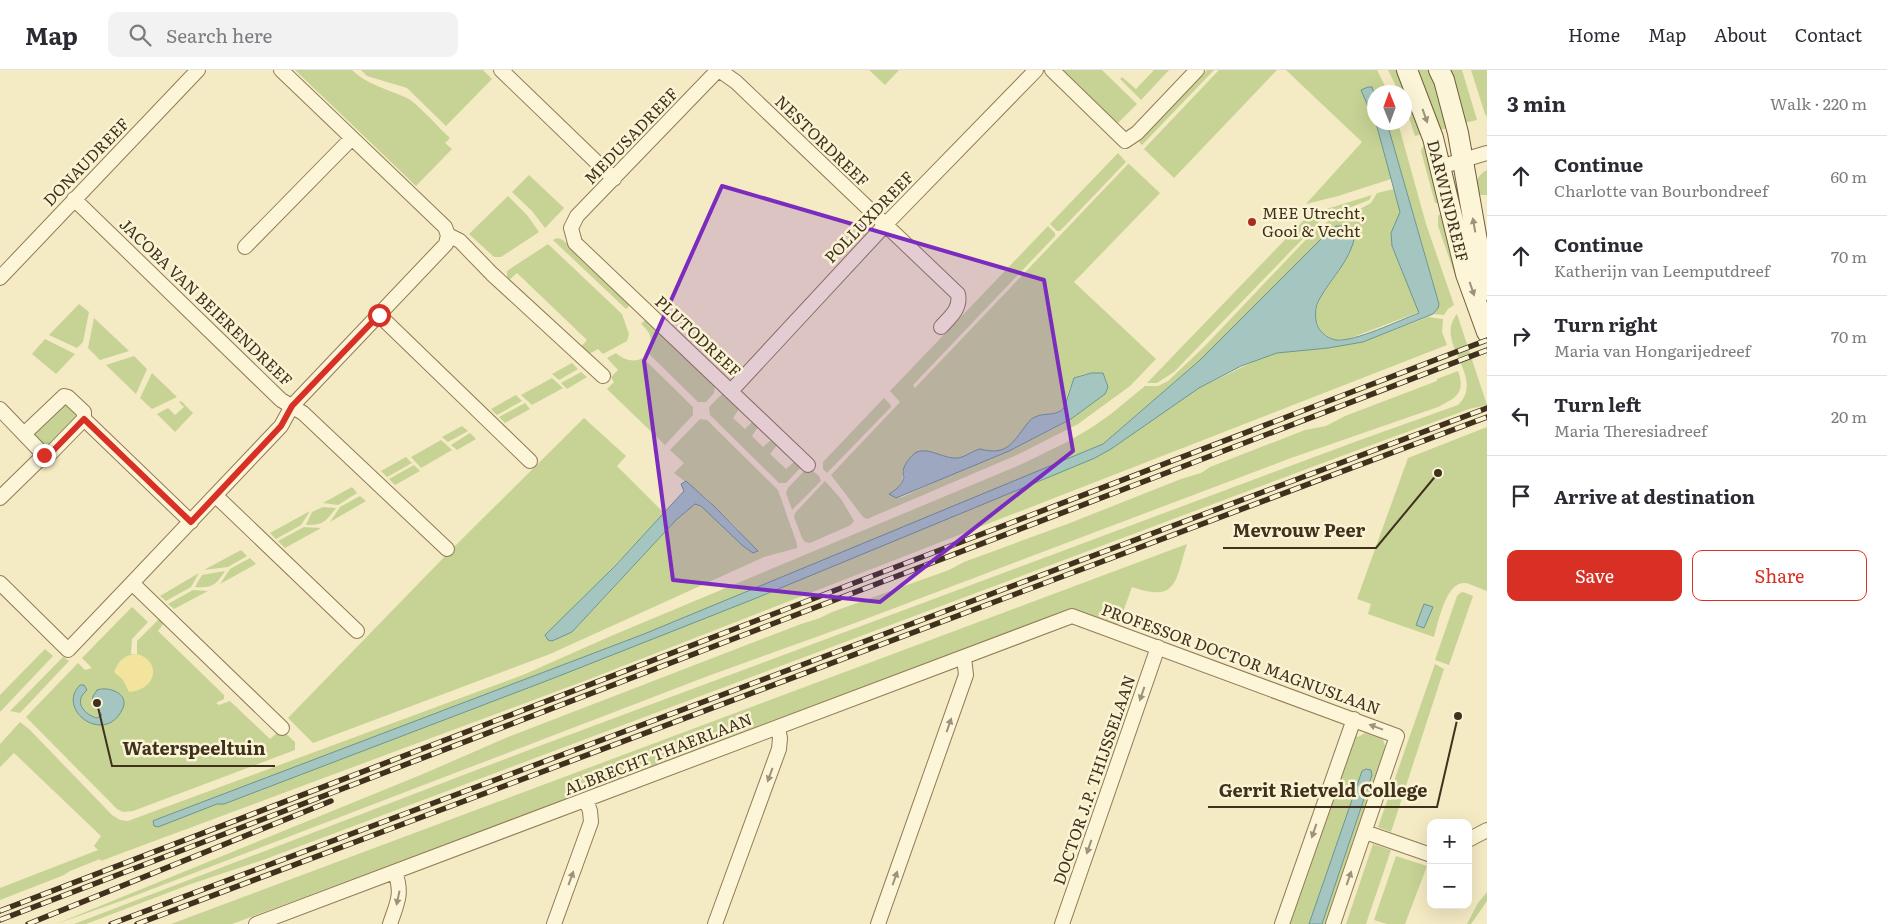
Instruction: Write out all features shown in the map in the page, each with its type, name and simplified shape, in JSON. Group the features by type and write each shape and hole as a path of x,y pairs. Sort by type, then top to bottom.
{"main road":[{"name":"DARWINDREEF","path":"1407,70 1433,138 1466,274 1487,332"},
{"name":"DARWINDREEF","path":"1440,70 1458,133 1487,290"}],"street":[{"name":"DONAUDREEF","path":"0,278 198,70"},
{"path":"0,583 68,650 216,496 281,426 292,406 446,244 448,235 445,228 281,70"},
{"name":"MEDUSADREEF","path":"571,228 577,216 719,70"},
{"name":"NESTORDREEF","path":"719,70 736,82 958,294 960,301 957,309 941,327"},
{"name":"POLLUXDREEF","path":"731,391 885,225 1036,70"},
{"path":"1052,70 1125,141 1137,133 1197,70"},
{"path":"510,73 614,179"},
{"path":"245,247 352,138"},
{"path":"1440,168 1487,153"},
{"name":"JACOBA VAN BEIERENDREEF","path":"74,199 274,394 303,413 447,549"},
{"name":"PLUTODREEF","path":"571,228 576,243 808,465"},
{"path":"448,235 460,241 492,274 604,376"},
{"path":"379,315 530,461"},
{"path":"0,498 44,455 48,456 84,419 84,412 68,397 64,396 24,434"},
{"path":"0,409 44,455"},
{"path":"84,419 191,522"},
{"path":"216,496 357,631"},
{"path":"132,583 282,728"},
{"name":"PROFESSOR DOCTOR MAGNUSLAAN","path":"1072,616 1397,736 1365,832"},
{"name":"ALBRECHT THAERLAAN","path":"256,924 1072,616"},
{"name":"DOCTOR J.P. THIJSSELAAN","path":"1062,924 1158,648"},
{"path":"878,924 966,675 964,658"},
{"path":"1282,924 1354,719"},
{"path":"716,924 779,749 780,738 778,728"},
{"path":"554,924 591,822 586,800"},
{"path":"1472,838 1487,830"},
{"path":"1333,924 1365,832 1427,855"},
{"path":"390,924 400,895 395,872"}],"highlighted area":[{"path":"722,186 1044,280 1073,451 880,602 673,580 644,361"}],"green space":[{"path":"295,70 352,70 371,83 411,101 450,138 445,143 452,149 416,186"},
{"path":"361,70 483,70 492,79 446,126 407,88 367,76"},
{"path":"869,70 899,70 885,85"},
{"path":"1061,70 1102,70 1137,104 1117,124"},
{"path":"1154,70 1169,70 1141,100 1120,79 1122,77 1136,89"},
{"path":"1207,70 1214,70 1142,145 1139,142"},
{"path":"1219,70 1277,70 1174,178 1144,149"},
{"path":"1286,70 1377,70 1384,85 1367,85 1367,130 1378,130 1391,179 1306,204 1362,142"},
{"path":"1388,70 1399,70 1405,85 1396,85"},
{"path":"1416,70 1436,70 1451,128 1437,130"},
{"path":"1446,70 1462,70 1477,120 1460,124"},
{"path":"1471,70 1487,70 1487,117 1485,114"},
{"path":"1412,105 1423,134 1415,136 1412,127"},
{"path":"1389,130 1400,130 1426,224 1454,305 1444,315 1433,314 1438,308 1439,303"},
{"path":"1425,145 1441,203 1435,203 1421,151"},
{"path":"1118,153 1126,162 1060,231 1057,231 1050,224"},
{"path":"1128,164 1160,193 1074,282 1156,359 1130,386 1078,424 1019,454 867,519 863,517 831,475 900,402 890,391 1048,226 1055,233 1055,236 913,385 915,388","holes":["1099,373 1105,394 1071,419 1000,455 956,472 903,497 896,498 889,494 900,484 903,475 902,471 932,453 956,459 980,449 996,451 1008,447 1034,418 1042,414 1061,411 1064,408 1073,382 1082,375"]},
{"path":"1487,170 1487,195 1474,195 1477,180"},
{"path":"529,175 564,208 545,228 532,211 512,192"},
{"path":"1394,189 1400,212 1391,233 1392,246 1419,312 1348,339 1334,340 1320,331 1315,316 1319,299 1350,252 1330,230 1199,361 1104,443 1139,429 1199,388 1259,359 1277,353 1328,348 1363,342 1428,317 1443,319 1442,332 1447,345 587,680 101,861 100,859 0,900 0,888 98,850 94,846 101,836 14,753 0,767 0,744 20,722 112,815 120,820 128,821 523,675 611,636 1022,464 1067,442 1111,414 1145,386 1158,386 1168,381 1205,346 1315,230 1336,216 1360,209 1371,203 1377,193"},
{"path":"1372,195 1369,200 1331,215 1319,222 1174,372 1157,383 1147,383 1304,220 1320,211"},
{"path":"508,196 527,215 539,232 501,257 494,257 469,234"},
{"path":"1443,211 1461,277 1456,278 1438,226 1438,216"},
{"path":"557,238 563,240 631,304 626,309 553,240"},
{"path":"548,244 622,314 629,334 627,341 603,354 598,349 587,355 581,347 587,340 517,273 509,280 507,278 507,271"},
{"path":"79,304 89,312 83,342 77,348 49,335"},
{"path":"1457,314 1487,405 1469,409 1312,467 263,860 191,884 86,924 74,924 534,748 1458,405 1465,394 1467,383 1451,337 1451,325"},
{"path":"94,318 129,351 100,360 88,348"},
{"path":"646,319 715,385 714,393 706,402 698,402 648,353 651,344 650,337 641,324"},
{"path":"45,339 75,354 56,374 32,354"},
{"path":"616,353 629,360 643,358 693,407 693,415 665,445 607,389 614,382 611,377 618,370 607,358"},
{"path":"134,356 147,369 136,394 106,365"},
{"path":"572,363 578,369 559,380 552,374"},
{"path":"1458,371 1461,385 1458,394 1450,401 1438,407 1291,458 855,623 708,676 121,901 56,924 423,774 508,737 832,612 949,570 964,562 1181,479 1201,473 1210,467 1305,430 1326,426 1345,416 1437,381 1437,379"},
{"path":"581,372 587,377 567,389 561,383"},
{"path":"152,373 177,397 152,409 140,398"},
{"path":"552,378 563,388 532,405 521,395"},
{"path":"723,393 739,409 733,418 745,429 752,422 758,427 752,436 763,447 771,440 777,445 770,454 786,469 794,462 802,466 786,483 779,483 710,415 709,407"},
{"path":"516,395 522,401 497,415 491,409"},
{"path":"884,398 891,407 827,473 823,469 823,462"},
{"path":"65,401 81,417 50,448 45,443 43,445 33,435"},
{"path":"181,401 193,413 175,432 157,414 168,408 175,415 184,407 179,402"},
{"path":"525,403 530,409 505,423 499,417"},
{"path":"584,418 626,456 617,466 664,513 588,594 546,635 572,632 676,520 695,503 741,532 705,497 674,473 684,463 670,450 700,419 707,420 778,490 797,548 764,557 550,654 313,743 288,718 452,549"},
{"path":"462,426 468,431 448,442 442,437"},
{"path":"1487,427 1487,591 1470,584 1458,584 1444,604 1434,637 1368,614 1371,604 1357,599 1408,458"},
{"path":"470,433 476,439 457,450 451,445"},
{"path":"441,440 452,450 421,468 411,457"},
{"path":"406,457 412,463 387,477 381,471"},
{"path":"414,465 420,471 395,485 389,479"},
{"path":"808,467 819,476 821,481 792,510 786,493 788,488"},
{"path":"825,481 841,499 854,521 851,525 810,543 805,542 794,517 795,513"},
{"path":"352,487 357,493 338,505 323,503"},
{"path":"360,496 366,501 330,522 340,507"},
{"path":"323,507 336,508 324,522 306,525 312,512"},
{"path":"310,511 301,525 276,539 270,533"},
{"path":"304,527 321,528 285,548 278,541"},
{"path":"1187,544 1180,569 1172,585 1166,590 1158,592 1132,587 1118,626 1073,611 232,924 171,924"},
{"path":"241,550 247,556 228,567 204,570"},
{"path":"250,558 256,564 220,584 230,569"},
{"path":"225,571 213,585 195,587 202,575"},
{"path":"199,573 191,587 166,601 160,596"},
{"path":"193,590 208,591 174,609 168,604"},
{"path":"1463,592 1473,596 1449,665 1435,660 1457,596"},
{"path":"132,607 148,622 132,639 131,654 137,654 137,641 160,618 164,623 158,631 224,695 224,699 216,703 219,705 230,701 270,739 278,732 284,732 295,742 295,750 133,811 123,812 117,809 26,717 78,663 85,670 92,668 82,658"},
{"path":"45,649 53,656 0,712 0,695"},
{"path":"63,657 69,661 20,713 10,711"},
{"path":"1435,664 1444,669 1391,832 1378,827"},
{"path":"1353,733 1358,737 1365,733 1383,739 1385,746 1388,747 1327,924 1286,924"},
{"path":"1373,844 1391,850 1366,924 1346,924"},
{"path":"1396,856 1427,866 1405,924 1387,924 1374,920"},
{"path":"1487,892 1487,901 1471,924 1467,924 1478,903"}],"sand":[{"path":"137,654 150,663 153,675 146,686 129,692 123,680 114,672 123,659"}],"water":[{"path":"1367,87 1367,104 1361,90"},
{"path":"1378,130 1389,130 1439,304 1433,314 1363,342 1328,348 1277,353 1241,366 1199,388 1095,458 754,599 554,678 224,804 217,804 158,827 154,826 153,821 155,820 644,634 1103,444 1199,361 1336,226 1346,226 1355,235 1350,252 1317,305 1316,320 1321,331 1333,339 1344,340 1378,330 1419,313 1392,246 1391,233 1400,212"},
{"path":"1091,373 1103,373 1108,387 1105,394 1071,419 1009,451 896,498 889,494 902,482 904,467 915,453 924,451 958,458 980,449 995,451 1006,448 1033,418 1061,411 1064,408 1074,378"},
{"path":"686,481 715,507 758,551 753,553 743,546 701,506 695,504 676,520 572,632 552,641 548,640 545,635 615,566 684,491 681,484"},
{"path":"1424,604 1433,607 1424,628 1416,625"},
{"path":"80,685 84,685 87,690 82,695 82,707 87,713 97,718 102,715 92,702 97,690 112,690 120,695 123,698 123,708 115,719 106,724 95,724 86,721 78,714 74,705 74,695"},
{"path":"1366,769 1371,770 1372,775 1322,924 1309,924 1362,771"}],"railway":[{"path":"0,911 1487,340"},
{"path":"0,920 1487,350"},
{"path":"111,924 1487,408"},
{"path":"137,924 1487,417"},
{"path":"28,924 331,801"}],"place":[{"name":"MEE Utrecht, Gooi & Vecht","path":"1252,222"},
{"name":"Mevrouw Peer","path":"1438,473"},
{"name":"Waterspeeltuin","path":"97,703"},
{"name":"Gerrit Rietveld College","path":"1458,716"}],"route":[{"path":"44,455 48,456 84,419 191,522 281,426 292,406 379,315"}]}
